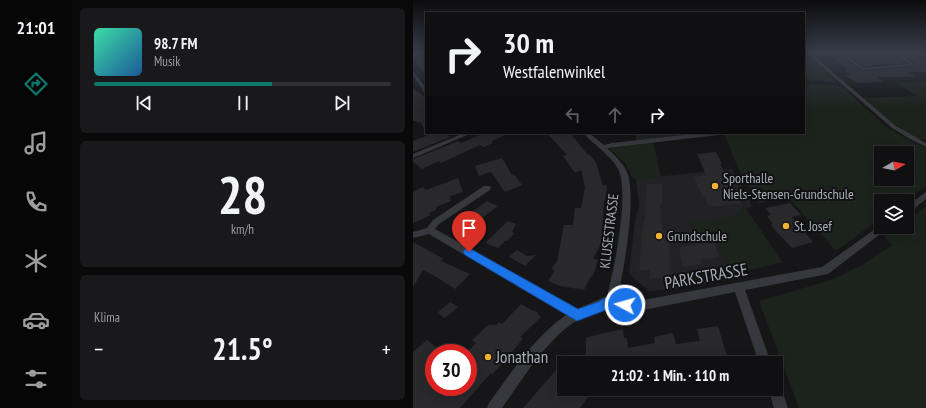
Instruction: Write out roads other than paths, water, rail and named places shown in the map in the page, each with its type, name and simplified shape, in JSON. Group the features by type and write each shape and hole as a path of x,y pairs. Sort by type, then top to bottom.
{"street":[{"path":"829,71 894,127 926,145"},
{"path":"413,72 425,90"},
{"path":"413,86 420,84"},
{"path":"413,156 464,134"},
{"name":"KLUSESTRASSE","path":"587,134 621,167 625,173 627,184 627,200 612,299"},
{"path":"602,148 612,145 709,134"},
{"path":"413,235 430,230 436,222 487,188"},
{"path":"914,204 926,195"},
{"path":"430,230 577,315"},
{"name":"PARKSTRASSE","path":"612,299 625,305 643,305 824,271 874,234"},
{"path":"739,288 763,356"},
{"path":"494,408 532,358 565,322 577,315 601,306 612,299"},
{"path":"777,396 781,408"}],"place":[{"name":"Sporthalle Niels-Stensen-Grundschule","path":"715,186"},
{"name":"St. Josef","path":"786,226"},
{"name":"Grundschule","path":"659,236"},
{"name":"Jonathan","path":"488,357"}]}
